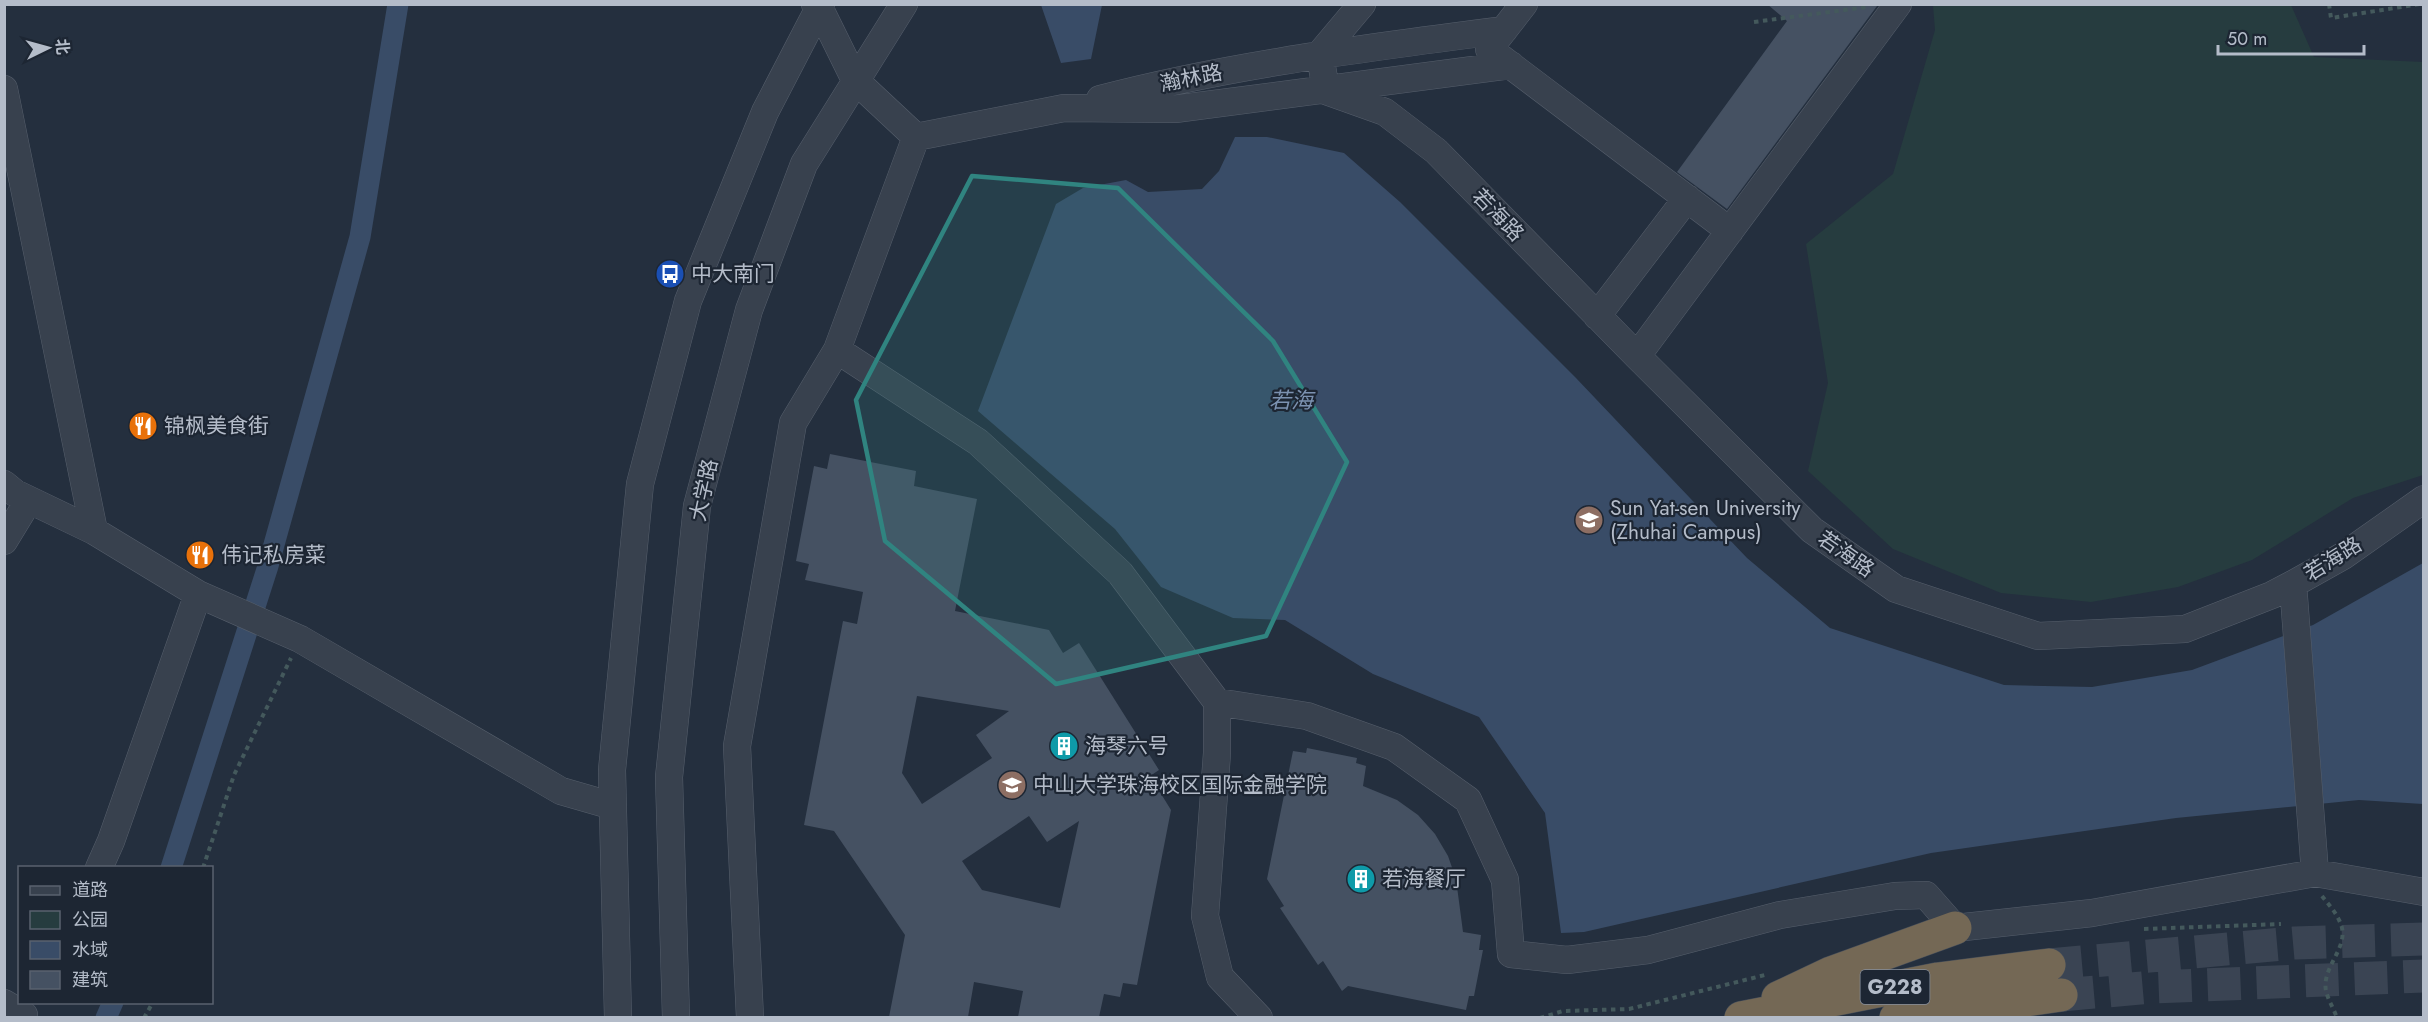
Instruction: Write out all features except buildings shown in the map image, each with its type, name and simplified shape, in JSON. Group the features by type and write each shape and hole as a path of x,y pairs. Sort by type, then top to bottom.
{"highway":[{"path":"1740,1017 1831,973 1955,928"},
{"name":"G228","path":"1740,1017 1938,979 2049,965"},
{"name":"G228","path":"1896,1017 2061,995"}],"street":[{"name":"大学路","path":"676,1017 669,777 697,506 749,310 804,164 904,4"},
{"path":"1326,90 1320,54 1362,4"},
{"path":"1524,4 1489,49 1730,231"},
{"path":"818,5 855,80 916,137"},
{"path":"618,1017 612,770 640,484 688,302 765,112 818,5"},
{"path":"1637,356 1730,231 1886,5"},
{"name":"瀚林路","path":"1064,108 1173,80 1320,54 1504,30"},
{"path":"916,137 1064,108 1175,109 1511,65"},
{"path":"4,89 94,531"},
{"name":"若海路","path":"1326,90 1385,112 1436,151 1597,316 1812,530 1896,589 2038,636 2185,629 2272,595 2293,584 2343,556 2424,499"},
{"path":"750,1017 737,746 793,423 837,350 916,137"},
{"path":"1597,316 1687,198"},
{"path":"837,350 978,441 1120,573 1217,702 1217,753 1205,916 1220,977 1259,1017"},
{"path":"4,484 30,500 94,531 198,594 300,639 561,791 613,806"},
{"path":"4,541 30,500"},
{"path":"2293,584 2315,873"},
{"path":"99,866 111,841 198,594"},
{"path":"1217,702 1307,716 1394,747 1468,800 1505,880 1511,954 1567,960 1648,950 1780,915 1895,896 1926,895 1955,928 2092,913 2315,873 2424,892"}],"path":[{"path":"2329,4 2331,18 2420,4"},
{"path":"1754,22 1886,5"},
{"path":"203,866 234,775 300,639"},
{"path":"2315,873 2318,890 2340,920 2343,932 2338,955 2327,969 2326,990 2337,1017"},
{"path":"1540,1017 1563,1011 1629,1009 1777,972"},
{"path":"144,1017 152,1004"}],"highlighted area":[{"path":"972,176 1118,188 1273,341 1347,462 1266,636 1056,684 885,541 856,400"}],"green space":[{"path":"1933,5 2291,5 2314,57 2423,62 2423,475 2353,498 2252,560 2178,587 2091,602 2001,593 1893,549 1808,471 1828,383 1806,244 1893,174 1935,30"}],"water":[{"path":"1041,5 1102,5 1091,59 1061,63"},
{"name":"若海","path":"1235,137 1267,137 1344,153 1400,202 1576,378 1747,558 1830,628 2004,685 2092,687 2192,670 2313,625 2423,563 2423,804 2359,800 2176,818 1931,853 1584,932 1561,933 1545,813 1479,717 1373,674 1285,620 1233,618 1161,587 1115,529 978,411 1056,204 1083,188 1126,180 1148,192 1202,189 1219,171"}],"waterway":[{"path":"172,866 268,566 360,237 398,4"},
{"path":"106,1018 112,1004"}],"tunnel":[{"path":"2049,965 2294,943 2424,939"},
{"path":"2061,995 2153,987 2424,976"}],"place":[{"name":"中大南门","path":"670,274"},
{"name":"锦枫美食街","path":"143,426"},
{"name":"Sun Yat-sen University (Zhuhai Campus)","path":"1589,520"},
{"name":"伟记私房菜","path":"200,555"},
{"name":"海琴六号","path":"1064,746"},
{"name":"中山大学珠海校区国际金融学院","path":"1012,785"},
{"name":"若海餐厅","path":"1361,879"}]}
